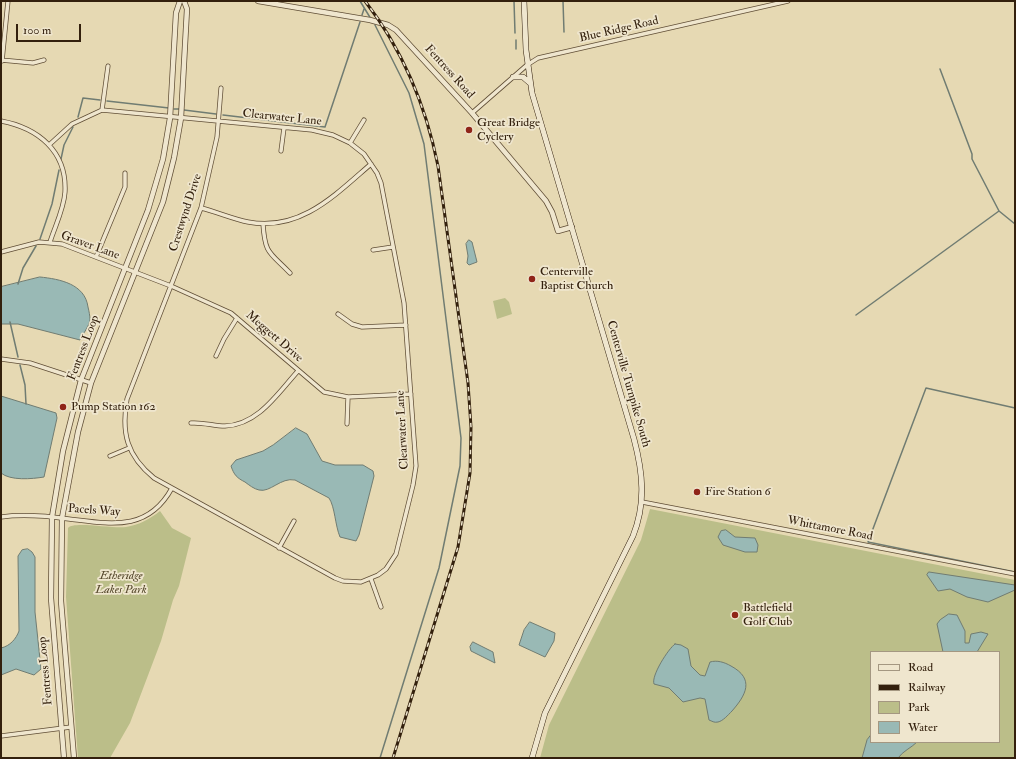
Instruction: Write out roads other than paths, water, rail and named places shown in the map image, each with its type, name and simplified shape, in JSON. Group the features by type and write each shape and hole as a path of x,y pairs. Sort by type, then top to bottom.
{"main road":[{"name":"Centerville Turnpike South","path":"524,1 527,65 530,83 638,454 642,481 642,502 636,527 627,551 544,716 532,758"},
{"path":"513,77 523,77 530,83"}],"street":[{"path":"8,1 2,60 33,63 44,60"},
{"name":"Fentress Loop","path":"64,758 50,598 52,517 66,437 81,380 126,269 156,183 170,118 176,20 180,1"},
{"name":"Fentress Loop","path":"74,758 61,601 62,518 77,439 91,383 163,202 174,158 181,118 186,17 184,1"},
{"name":"Fentress Road","path":"258,1 370,20 390,26 408,42 472,113 546,201 552,212 558,231 572,227"},
{"name":"Blue Ridge Road","path":"472,113 527,65 538,58 785,1"},
{"path":"49,145 72,124 102,110 108,66"},
{"name":"Crestwynd Drive","path":"171,286 201,208 213,160 219,121 221,88"},
{"name":"Clearwater Lane","path":"102,110 170,118 219,121 323,132 350,143 364,154 371,164 381,182 406,325 416,455 413,484 396,554 386,569 371,579 361,582 343,581 279,548 172,488 147,472 129,448 124,423 127,399 171,286"},
{"path":"350,143 364,120"},
{"path":"1,121 29,129 49,145 58,160 64,175 65,192 62,208 50,242"},
{"path":"281,151 284,128"},
{"path":"201,208 248,222 263,224 289,221 317,208 371,164"},
{"path":"96,258 125,187 125,173"},
{"path":"263,224 265,246 290,273"},
{"name":"Graver Lane","path":"1,252 33,244 50,242 62,244 126,269"},
{"path":"372,250 393,247"},
{"name":"Meggett Drive","path":"126,269 171,286 231,312 324,392 348,397 411,394"},
{"path":"338,314 352,324 362,327 406,325"},
{"path":"216,356 224,339 237,318"},
{"path":"1,359 30,363 91,383"},
{"path":"191,422 226,426 239,424 252,418 266,406 298,371"},
{"path":"347,424 348,397"},
{"path":"110,456 129,448"},
{"name":"Pacels Way","path":"1,517 17,515 52,517 111,524 133,521 151,513 159,506 172,488"},
{"name":"Whittamore Road","path":"642,502 1015,574"},
{"path":"279,548 294,521"},
{"path":"371,579 381,607"},
{"path":"1,736 72,727"}],"water":[{"path":"469,240 472,242 477,262 469,265 467,263 468,256 466,244"},
{"path":"40,277 56,279 70,284 77,288 86,299 90,320 80,340 18,324 1,324 1,287"},
{"path":"1,396 56,413 57,418 44,477 27,479 15,478 5,476 1,473"},
{"path":"296,428 307,434 322,461 335,465 363,465 373,471 374,476 359,535 356,541 340,537 333,506 329,498 295,480 285,481 263,490 257,489 240,479 233,472 231,466 236,460 263,451"},
{"path":"726,530 735,537 755,538 758,545 757,552 745,552 723,545 718,537 721,531"},
{"path":"28,549 35,557 35,612 41,669 34,675 16,669 1,675 1,648 12,642 19,631 18,556 22,550"},
{"path":"929,572 1015,585 1015,590 988,602 967,597 950,589 938,591 927,575"},
{"path":"949,614 957,615 965,631 965,643 969,643 971,634 981,632 988,634 978,651 943,651 937,624"},
{"path":"530,622 555,633 554,641 545,657 519,645 524,630"},
{"path":"473,642 493,652 495,663 471,651 470,647"},
{"path":"675,644 681,645 688,649 691,666 700,675 705,676 710,662 715,661 723,662 731,666 739,671 743,676 746,682 744,693 737,705 722,720 715,722 709,720 705,699 700,698 683,702 669,688 654,684 655,675 661,663 668,651"},
{"path":"870,736 870,743 916,743 902,753 898,758 862,758 867,740"}],"waterway":[{"path":"360,1 371,19"},
{"path":"514,1 515,33"},
{"path":"563,1 564,32"},
{"path":"362,15 364,9"},
{"path":"223,115 325,127 360,22"},
{"path":"375,25 409,93 424,144 461,438 460,466 439,568 380,758"},
{"path":"516,40 516,49"},
{"path":"940,69 972,154 972,159 999,211 1015,224"},
{"path":"78,117 83,98 100,100"},
{"path":"107,101 169,108"},
{"path":"174,109 179,109"},
{"path":"184,110 216,114"},
{"path":"61,159 64,145 73,127"},
{"path":"40,239 52,204 59,170"},
{"path":"856,315 999,211"},
{"path":"18,284 23,268 36,246"},
{"path":"10,322 18,357"},
{"path":"20,365 25,385 26,404"},
{"path":"1015,408 926,388 868,542 1015,572"}],"railway":[{"path":"365,1 390,39 411,79 427,122 433,144 438,166 468,383 471,427 470,473 458,547 393,758"}],"place":[{"name":"Great Bridge Cyclery","path":"469,130"},
{"name":"Centerville Baptist Church","path":"532,279"},
{"name":"Pump Station 162","path":"63,407"},
{"name":"Fire Station 6","path":"697,492"},
{"name":"Battlefield Golf Club","path":"735,615"}],"park label":[{"name":"Etheridge Lakes Park","path":"121,583"}]}
